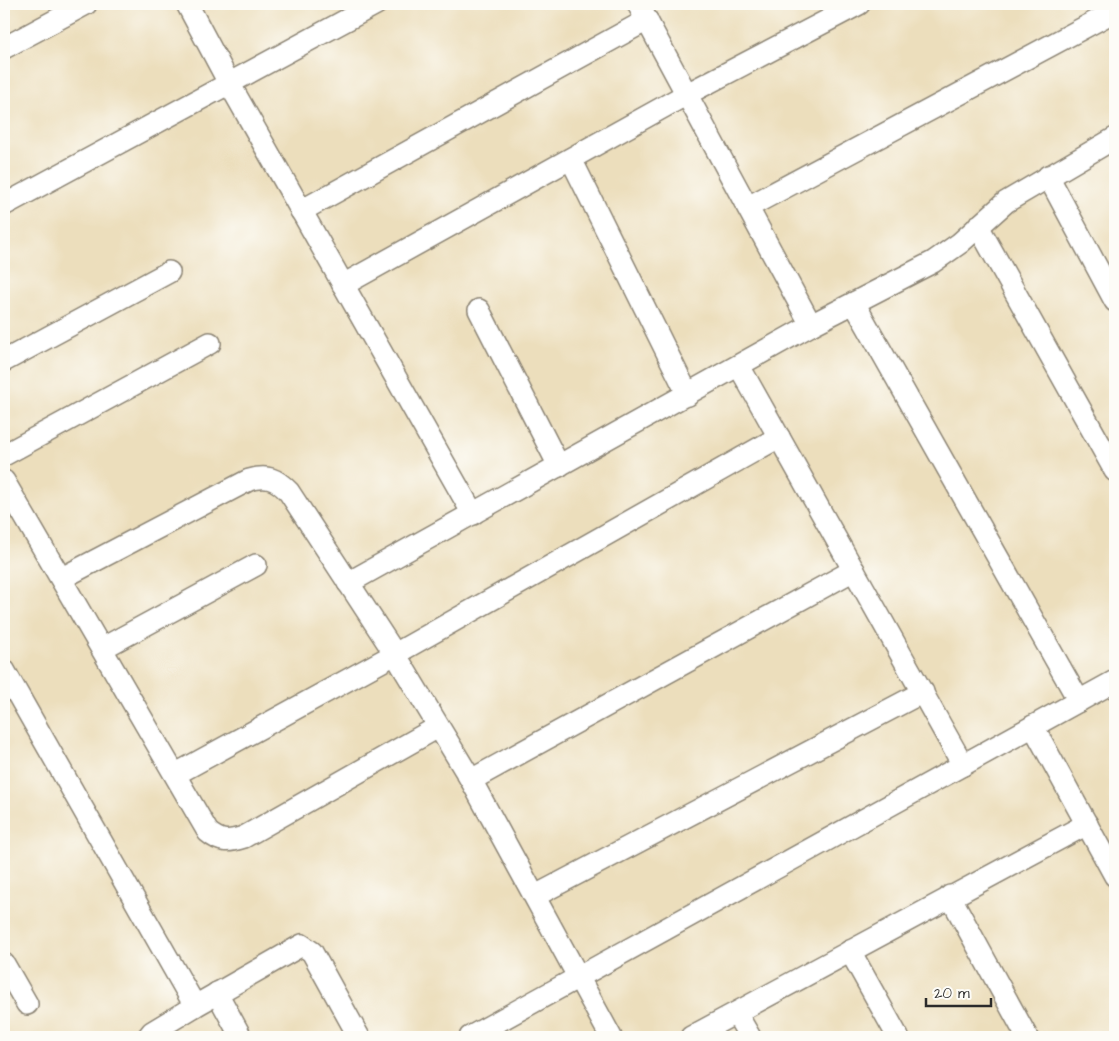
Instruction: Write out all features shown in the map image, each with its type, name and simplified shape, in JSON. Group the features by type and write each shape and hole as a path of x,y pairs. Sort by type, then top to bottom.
{"street":[{"path":"4,48 86,4"},
{"path":"187,4 229,83 473,514"},
{"path":"4,205 376,4"},
{"path":"344,285 687,94 859,4"},
{"path":"748,207 1115,11"},
{"path":"301,210 643,12 811,325"},
{"path":"348,583 811,325 933,262 1006,202 1115,138"},
{"path":"571,159 688,395"},
{"path":"1048,176 1114,295"},
{"path":"978,226 1115,471"},
{"path":"4,361 169,272"},
{"path":"854,303 1078,701"},
{"path":"479,310 559,466"},
{"path":"4,455 210,343"},
{"path":"739,366 963,764"},
{"path":"176,774 395,654 779,437"},
{"path":"62,578 249,480 269,477 280,483 289,492 395,654 470,780 612,1037"},
{"path":"4,481 103,648 208,832 217,839 228,842 244,837 438,727"},
{"path":"103,648 256,565"},
{"path":"470,780 854,570"},
{"path":"4,670 195,1006"},
{"path":"470,1037 1115,681"},
{"path":"534,896 922,692"},
{"path":"1033,726 1115,876"},
{"path":"691,1037 1087,824"},
{"path":"950,896 1028,1037"},
{"path":"148,1037 152,1032 195,1006 302,945 312,952 359,1037"},
{"path":"850,951 898,1037"},
{"path":"4,964 27,1004"},
{"path":"217,993 241,1037"},
{"path":"736,1013 750,1037"}]}
